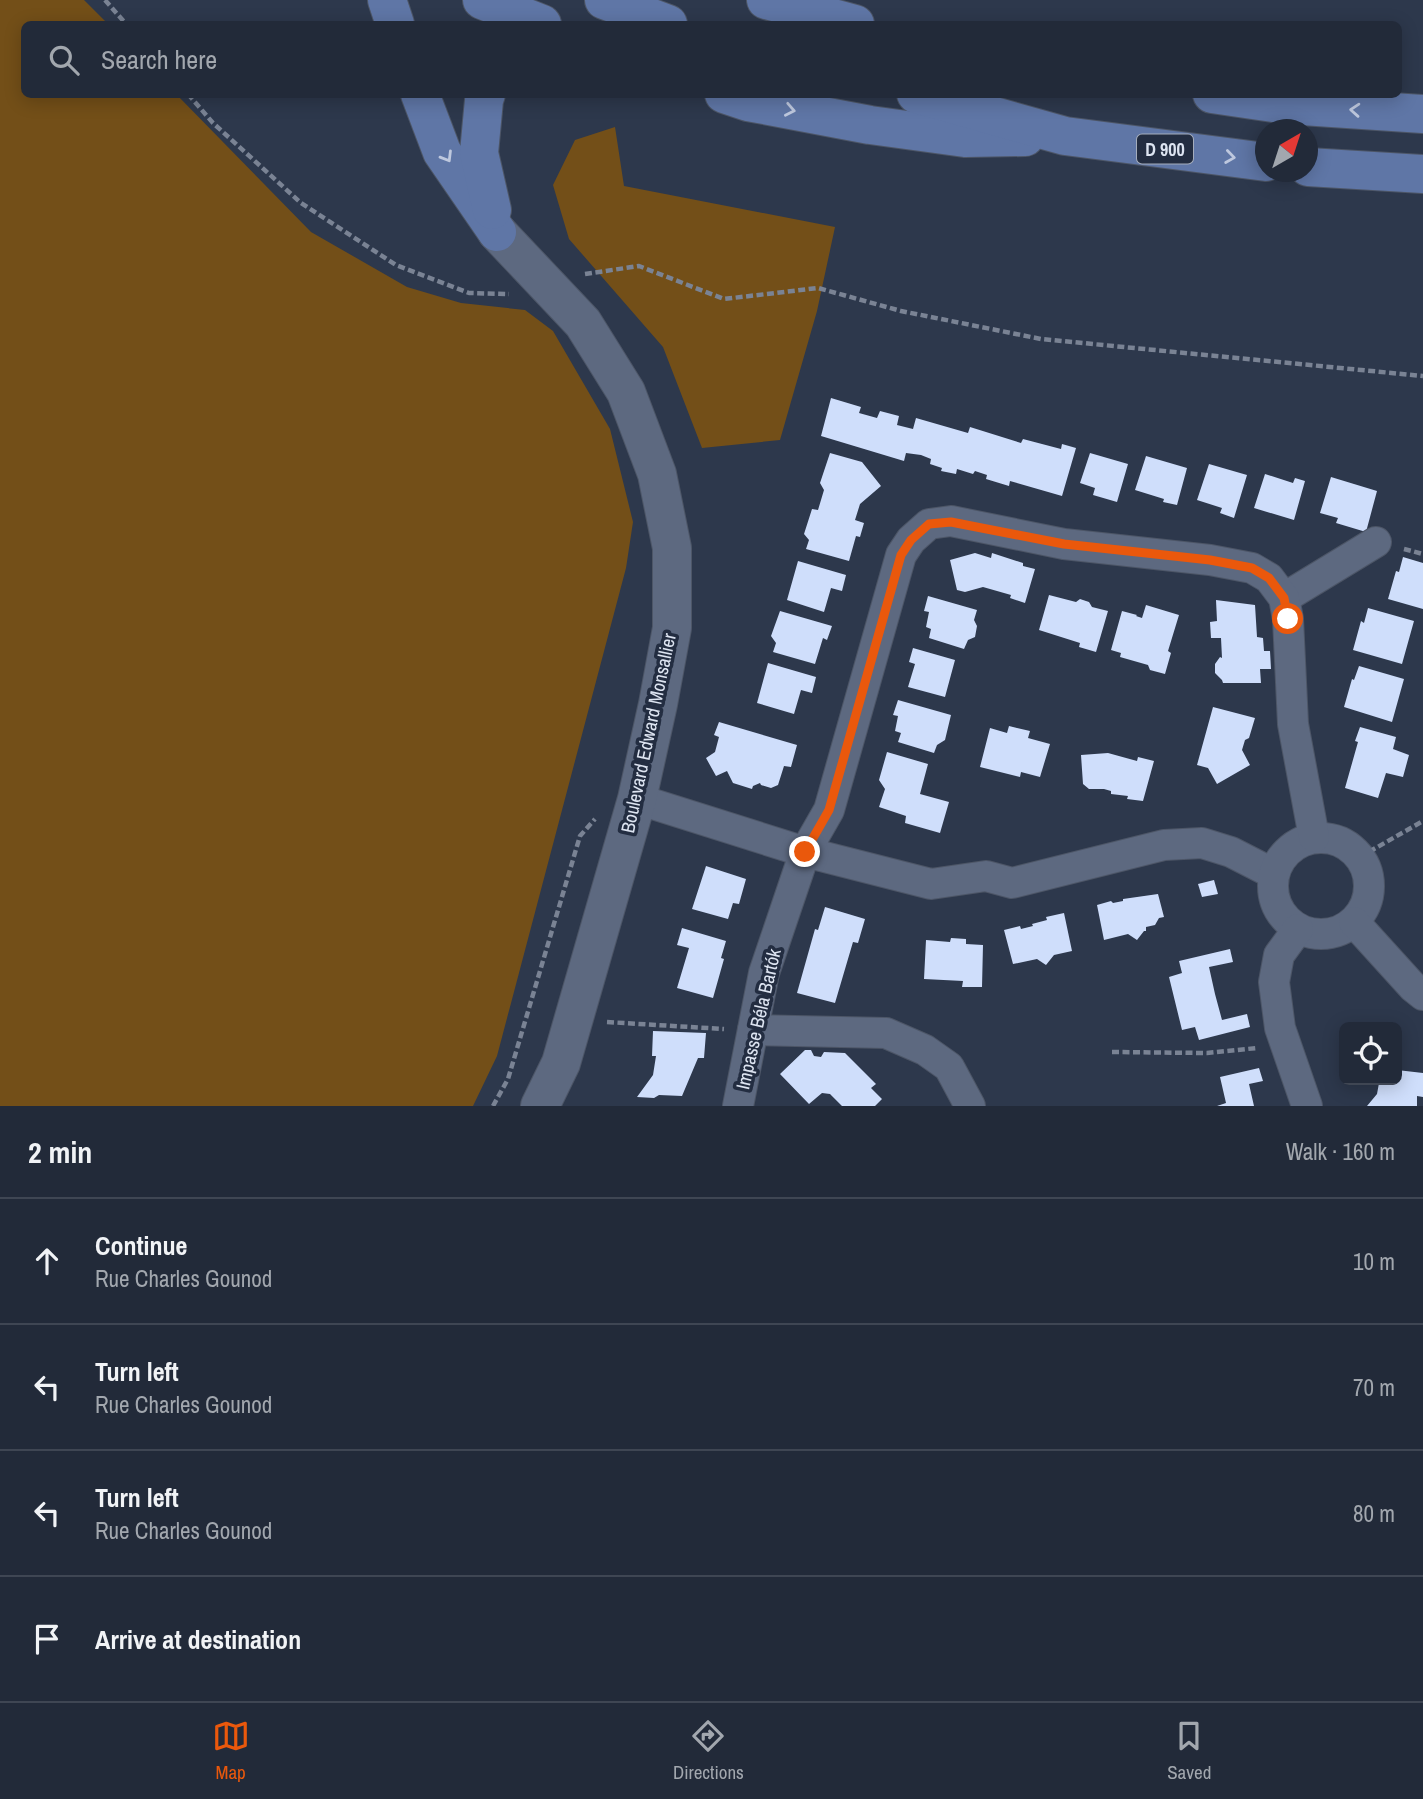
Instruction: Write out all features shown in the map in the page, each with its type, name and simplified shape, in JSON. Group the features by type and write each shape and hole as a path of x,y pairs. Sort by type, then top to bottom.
{"main road":[{"path":"387,0 394,21"},
{"path":"482,0 529,21"},
{"path":"604,0 660,21"},
{"path":"765,0 844,21"},
{"path":"422,98 442,152 497,232"},
{"path":"485,98 479,153 497,232"},
{"path":"736,98 843,120 965,138 1065,136"},
{"name":"D 900","path":"930,98 1065,136 1255,161"},
{"path":"1239,98 1287,105 1423,114"},
{"path":"1318,168 1423,174"}],"street":[{"name":"Boulevard Edward Monsallier","path":"497,232 583,323 626,392 657,474 672,548 672,628 637,799 561,1063 540,1106"},
{"name":"Impasse Béla Bartók","path":"738,1106 764,973 805,852 829,810 901,555 911,540 929,524 951,522 1064,544 1210,560 1252,568 1269,578 1284,598"},
{"path":"1314,837 1293,724 1288,619 1284,598 1376,542"},
{"path":"637,799 805,852 931,884 986,876 1012,883 1164,845 1202,843 1231,852 1274,874"},
{"path":"1314,837 1338,841 1350,847 1360,857 1367,869 1368,897 1363,911 1354,922 1342,930 1328,934 1298,929 1285,919 1273,890 1274,874 1279,861 1288,851 1314,837"},
{"path":"1354,922 1423,995"},
{"path":"1298,929 1279,955 1274,982 1284,1045 1307,1106"},
{"path":"753,1030 886,1034 925,1050 949,1068 971,1106"}],"path":[{"path":"105,0 123,21"},
{"path":"192,98 213,122 301,203 396,265 469,293 509,294 543,281"},
{"path":"581,275 639,266 724,299 818,288 901,312 1041,339 1423,376"},
{"path":"493,1106 508,1079 580,836 595,819 637,799"},
{"path":"1360,857 1423,821"},
{"path":"600,1022 753,1030"},
{"path":"1112,1052 1207,1053 1284,1045"}],"shaded area":[{"path":"0,0 84,0 105,21 21,21 21,98 180,98 311,232 407,287 461,303 525,310 553,331 610,429 633,522 626,568 497,1056 473,1106 0,1106"},
{"path":"615,127 624,186 835,227 817,311 780,440 702,448 663,347 569,239 553,185 575,140"}],"building":[{"path":"831,398 861,407 859,413 877,418 880,411 899,416 897,425 913,429 916,418 968,433 970,427 1021,443 1023,439 1061,449 1062,444 1076,448 1062,496 1010,481 1009,486 986,479 987,475 975,471 973,474 957,469 956,474 941,471 942,468 930,464 931,459 921,455 906,453 904,461 821,436"},
{"path":"830,453 862,462 881,486 860,504 855,520 864,523 860,537 856,536 849,561 806,549 809,540 804,534 812,509 818,510 824,490 820,483"},
{"path":"1090,453 1128,464 1117,502 1093,495 1095,488 1080,483"},
{"path":"1146,456 1187,468 1177,505 1135,490"},
{"path":"1209,464 1247,475 1234,518 1220,513 1222,508 1197,500"},
{"path":"1265,474 1293,483 1295,478 1305,481 1294,520 1254,508"},
{"path":"1331,477 1377,491 1366,532 1336,523 1338,518 1320,513"},
{"path":"975,553 991,558 992,553 1035,569 1025,603 1010,598 1011,595 983,587 965,592 957,590 950,560"},
{"path":"1403,557 1423,563 1423,609 1388,599"},
{"path":"798,561 846,575 842,591 831,588 824,612 787,600"},
{"path":"1049,595 1076,602 1080,599 1089,602 1092,607 1108,611 1096,652 1079,647 1080,643 1039,630"},
{"path":"928,596 977,610 974,620 977,626 975,637 968,640 964,649 929,638 931,629 926,627 929,612 924,611"},
{"path":"1216,600 1255,605 1257,637 1263,638 1264,651 1270,651 1271,669 1260,669 1261,683 1223,683 1215,673 1215,664 1222,658 1221,638 1211,638 1210,622 1217,621"},
{"path":"1146,605 1179,615 1168,651 1171,653 1165,674 1150,670 1148,665 1120,657 1121,653 1111,650 1122,611 1142,618"},
{"path":"1368,608 1414,621 1402,664 1353,650 1361,621 1364,623"},
{"path":"780,611 832,626 827,640 823,638 815,664 773,652 776,643 771,636"},
{"path":"913,648 955,660 945,697 908,687 915,664 909,662"},
{"path":"768,663 816,677 812,693 801,690 794,714 757,703"},
{"path":"1359,666 1404,679 1392,722 1344,707 1352,679 1354,680"},
{"path":"898,700 951,715 945,740 937,745 934,753 898,742 901,733 895,731 898,716 893,715"},
{"path":"1213,707 1255,718 1242,750 1250,765 1217,784 1208,768 1197,765"},
{"path":"719,722 797,745 791,767 784,766 778,785 771,788 760,783 752,789 733,783 727,771 716,776 706,758 715,752 719,737 714,735"},
{"path":"1009,726 1030,731 1028,738 1050,744 1040,777 1021,772 1020,777 980,767 990,728 1007,733"},
{"path":"1360,727 1396,737 1393,749 1409,755 1403,777 1386,773 1378,798 1345,788"},
{"path":"887,752 928,764 920,794 949,802 940,833 905,823 906,816 879,807 885,789 879,780"},
{"path":"1108,753 1137,761 1138,757 1154,761 1143,801 1127,799 1128,796 1111,794 1111,791 1104,789 1089,789 1083,784 1081,755"},
{"path":"706,866 746,879 739,904 733,903 728,919 692,909"},
{"path":"1214,880 1218,894 1202,897 1198,884"},
{"path":"1158,894 1164,917 1159,918 1155,925 1146,927 1146,931 1137,940 1128,934 1104,940 1097,905"},
{"path":"825,907 865,919 858,943 853,942 835,1003 797,993 815,929 818,930"},
{"path":"1064,913 1072,951 1054,955 1046,965 1037,959 1013,964 1004,930 1033,926 1032,924 1047,920 1046,917"},
{"path":"682,928 726,941 713,998 677,988 689,948 677,945"},
{"path":"951,938 966,939 966,944 983,945 982,987 962,987 963,981 924,979 926,940 950,942"},
{"path":"1230,949 1233,962 1209,967 1215,994 1222,1020 1247,1014 1250,1027 1199,1040 1195,1027 1182,1030 1169,977 1182,973 1179,961"},
{"path":"653,1031 706,1033 704,1058 698,1058 682,1096 637,1097 653,1075 656,1056 652,1056"},
{"path":"805,1050 811,1050 814,1056 821,1057 824,1052 845,1053 876,1084 871,1088 882,1099 875,1106 842,1106 830,1094 822,1093 809,1104 780,1074"},
{"path":"1259,1068 1263,1081 1249,1084 1254,1106 1217,1106 1226,1103 1220,1077"},
{"path":"1402,1071 1423,1073 1423,1097 1417,1096 1417,1106 1367,1106 1377,1094 1379,1085 1402,1085"}],"route":[{"path":"805,852 829,810 901,555 911,540 929,524 951,522 1064,544 1210,560 1252,568 1269,578 1284,598 1288,619"}]}
